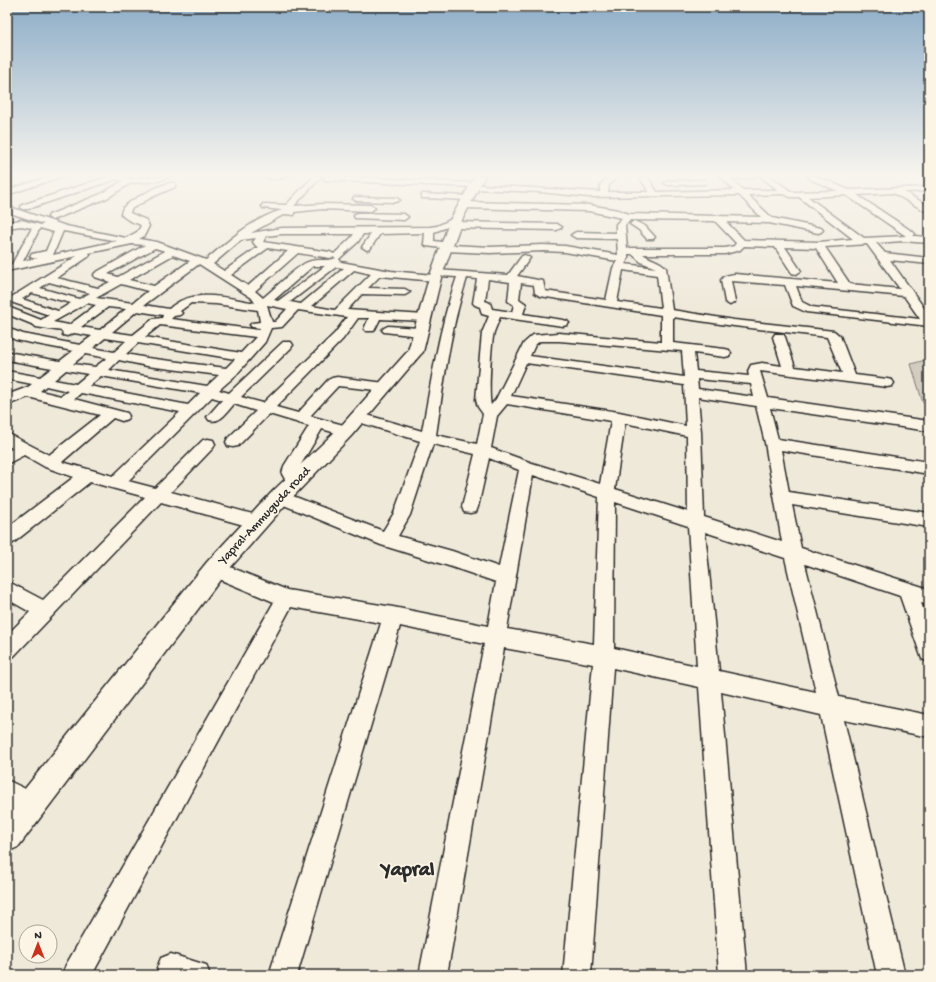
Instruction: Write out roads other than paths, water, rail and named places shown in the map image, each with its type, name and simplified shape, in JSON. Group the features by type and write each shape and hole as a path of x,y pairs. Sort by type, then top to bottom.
{"main road":[{"name":"Yapral-Ammuguda road","path":"7,836 215,569 280,497 352,424 414,352 436,276 458,222"}],"street":[{"path":"50,222 64,228 130,241 154,244 173,251 202,263 220,273 248,291 263,303 265,330 244,357 231,372 115,484"},
{"path":"7,261 14,264 130,241 141,234 145,226 143,222"},
{"path":"7,401 33,390 170,280 186,269 202,263 261,222"},
{"path":"367,247 370,222"},
{"path":"402,222 430,230"},
{"path":"440,222 430,230 429,244 447,247 490,250 543,248 564,249 622,259 661,273"},
{"path":"513,222 522,226 538,222"},
{"path":"522,222 522,226"},
{"path":"557,222 555,237 564,249"},
{"path":"611,305 622,259 620,224 626,222"},
{"path":"634,222 642,228 650,237"},
{"path":"648,222 678,225 678,222"},
{"path":"721,222 741,243 831,245 902,238 929,240"},
{"path":"778,222 865,241"},
{"path":"838,222 865,241 882,256 928,322"},
{"path":"892,222 910,234"},
{"path":"7,225 20,223 59,230 50,253 14,264"},
{"path":"237,238 302,230 368,231 406,223"},
{"path":"14,264 37,226"},
{"path":"281,304 338,258 355,240 368,231"},
{"path":"825,231 831,245"},
{"path":"263,234 258,242 259,244 265,246 338,258 357,258"},
{"path":"576,234 621,236"},
{"path":"248,291 315,241 333,238"},
{"path":"543,248 551,241"},
{"path":"622,259 634,251 725,251 737,248 741,243"},
{"path":"153,293 99,274 154,244"},
{"path":"778,244 796,271"},
{"path":"819,245 846,287"},
{"path":"114,252 186,269 220,273 265,246"},
{"path":"95,249 48,279 18,295 15,300 63,313 136,323 187,325 220,330 265,330 278,325 351,267"},
{"path":"387,540 402,515 428,438 446,333 454,301 474,276 490,250"},
{"path":"8,376 88,316 105,295 120,281 173,251"},
{"path":"634,251 644,260 658,265 660,268 667,313 667,346"},
{"path":"882,256 929,261"},
{"path":"263,303 310,264 338,258 351,267 378,272 513,279 539,283 540,293 574,300 734,323 830,334 834,336 850,378"},
{"path":"517,316 520,304 513,301 513,279 525,258"},
{"path":"113,266 170,280"},
{"path":"338,313 378,272"},
{"path":"474,276 479,303 486,305 486,312 563,323"},
{"path":"730,302 726,280 735,276 908,293"},
{"path":"48,279 105,295 135,308 172,312 265,330"},
{"path":"789,282 797,304 810,310 928,322"},
{"path":"30,289 84,301"},
{"path":"360,291 405,292"},
{"path":"7,346 42,324 84,301 105,295 153,293"},
{"path":"63,402 136,340 184,303 191,300 202,299 281,304 338,313 376,315 422,325"},
{"path":"559,337 563,323 574,300"},
{"path":"8,310 42,324 244,357"},
{"path":"490,414 484,407 484,377 488,332 496,313"},
{"path":"233,442 339,336 355,314"},
{"path":"370,329 376,315"},
{"path":"147,362 187,325"},
{"path":"388,330 422,325"},
{"path":"150,402 220,330"},
{"path":"7,332 20,337 147,362 231,372"},
{"path":"470,507 476,490 482,450 490,414 498,407 503,399 530,343 536,338 559,337 667,346 725,353"},
{"path":"779,337 790,371"},
{"path":"214,417 231,398 288,345"},
{"path":"688,349 694,432 696,522 733,975"},
{"path":"7,356 210,391 318,423 352,424 482,450 527,467 929,597"},
{"path":"522,359 690,383 762,402 929,426"},
{"path":"887,382 756,368 754,371 772,443 793,553 830,706 891,975"},
{"path":"8,376 192,410"},
{"path":"301,418 337,381 384,387"},
{"path":"690,383 757,381"},
{"path":"27,392 117,414 50,463"},
{"path":"503,399 619,417 694,432"},
{"path":"577,975 604,656 607,492 619,417"},
{"path":"295,482 290,474 292,466 318,423"},
{"path":"7,438 50,463 87,476 258,522"},
{"path":"772,443 929,468"},
{"path":"7,649 208,444"},
{"path":"7,459 24,448"},
{"path":"433,975 497,637 527,467"},
{"path":"7,538 87,476"},
{"path":"280,497 387,540 452,559 507,578"},
{"path":"782,497 929,520"},
{"path":"215,569 286,598 393,616 497,637 604,656 708,680 929,726"},
{"path":"7,589 45,611"},
{"path":"907,589 929,652"},
{"path":"76,975 286,598"},
{"path":"283,975 393,616"},
{"path":"7,792 31,805"}],"district":[{"name":"Yapral","path":"408,871"}]}
